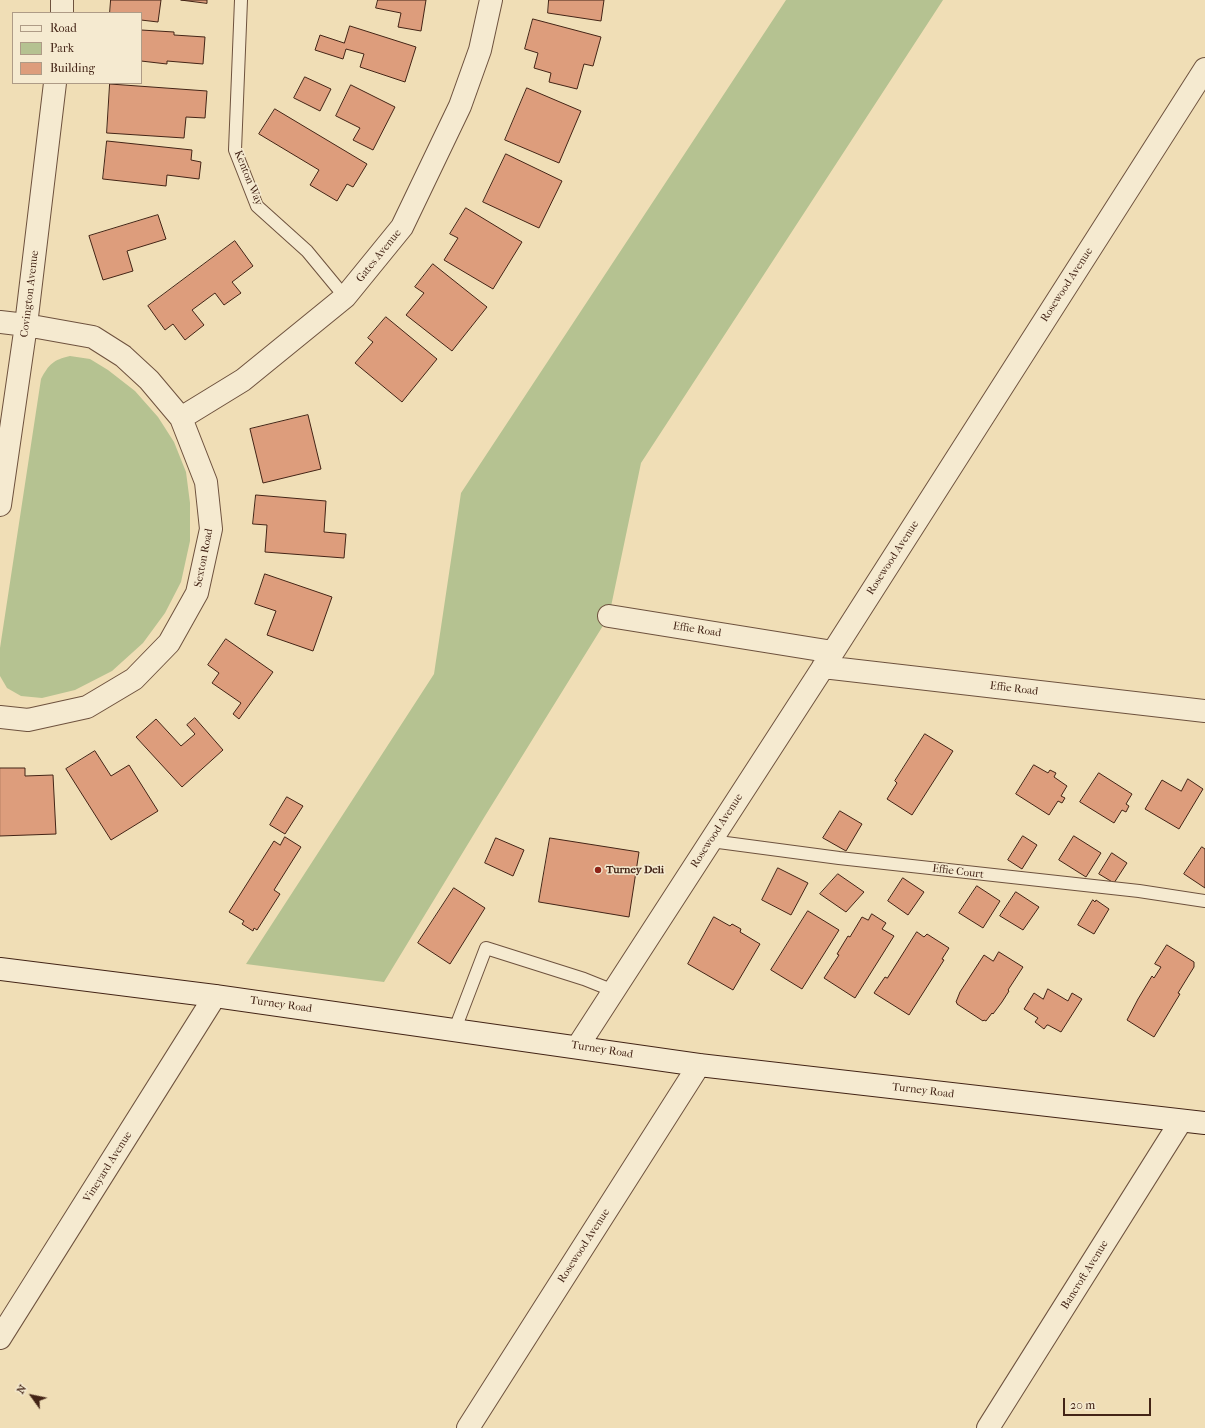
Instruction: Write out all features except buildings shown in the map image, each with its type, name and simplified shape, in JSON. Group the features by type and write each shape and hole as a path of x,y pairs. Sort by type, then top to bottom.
{"street":[{"path":"62,0 62,12"},
{"name":"Gates Avenue","path":"181,418 243,380 345,297 402,227 460,106 480,50 491,0"},
{"name":"Rosewood Avenue","path":"578,1046 828,660 1205,69"},
{"name":"Covington Avenue","path":"0,505 26,325 55,84"},
{"name":"Sexton Road","path":"0,322 93,337 123,356 150,380 181,418 206,482 210,529 197,593 169,643 134,679 87,707 28,720 0,717"},
{"name":"Effie Road","path":"609,616 828,660 1205,711"},
{"name":"Turney Road","path":"0,969 215,996 699,1064 1205,1123"},
{"name":"Vineyard Avenue","path":"0,1338 215,996"},
{"name":"Rosewood Avenue","path":"468,1428 699,1064"},
{"name":"Bancroft Avenue","path":"988,1428 1181,1121"}],"lane":[{"name":"Kenton Way","path":"241,0 235,150 257,206 307,251 345,297"},
{"name":"Effie Court","path":"711,841 839,858 1132,891 1205,901"},
{"path":"455,1029 486,948 584,979 614,991"}],"green space":[{"path":"786,0 943,0 641,463 609,616 384,982 246,964 434,674 461,493"},
{"path":"70,356 90,359 108,370 135,391 158,417 174,442 186,472 190,503 190,541 181,582 165,613 143,643 112,671 75,690 42,698 21,696 7,688 0,676 0,648 41,379 52,363"}],"place":[{"name":"Turney Deli","path":"598,870"}]}
